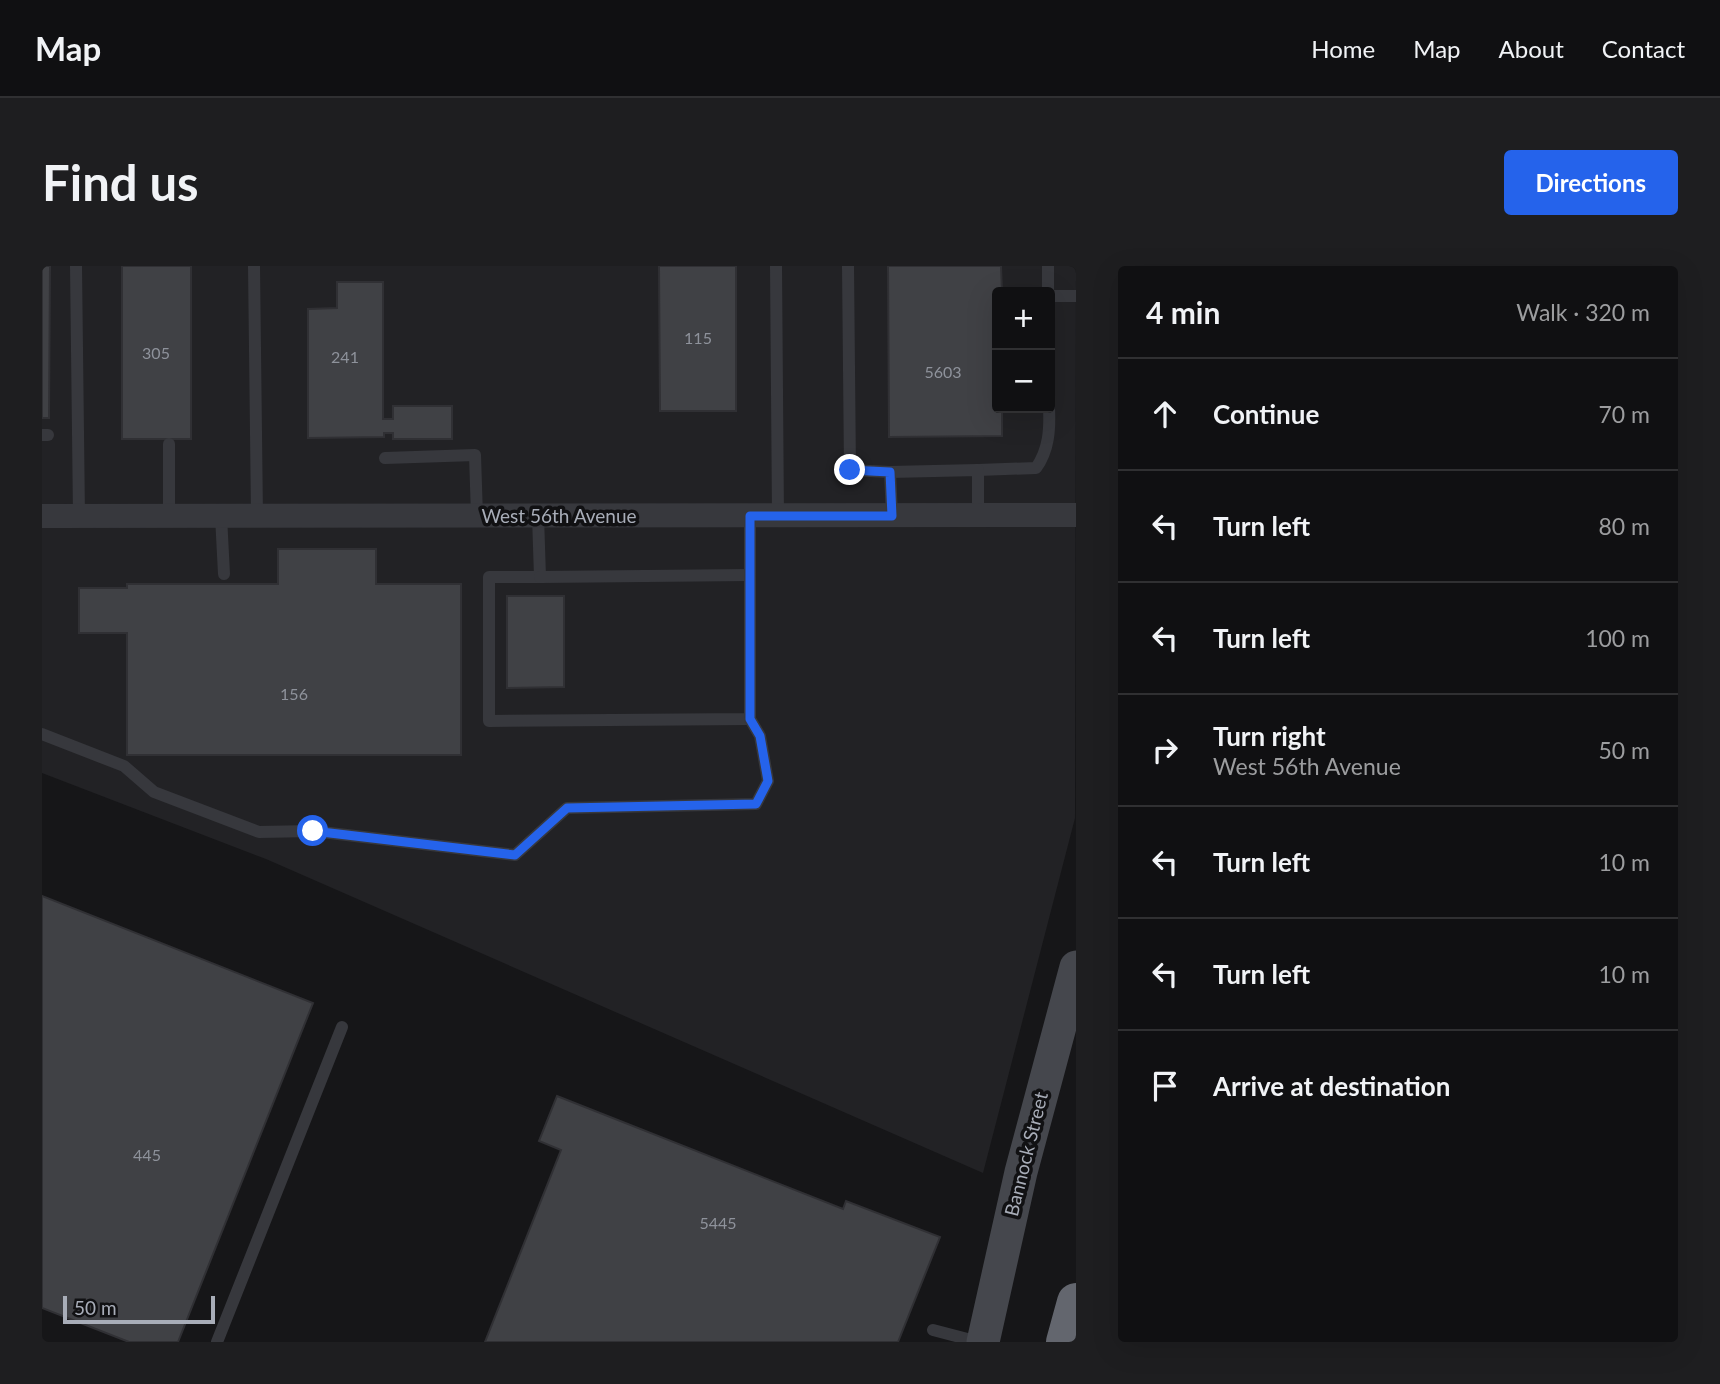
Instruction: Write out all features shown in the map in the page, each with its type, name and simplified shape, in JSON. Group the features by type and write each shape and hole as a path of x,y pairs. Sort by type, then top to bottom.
{"highway":[{"path":"1065,1342 1076,1302"}],"street":[{"name":"West 56th Avenue","path":"42,516 1076,515"},
{"name":"Bannock Street","path":"981,1342 1021,1172 1076,967"}],"lane":[{"path":"76,266 79,516"},
{"path":"254,266 257,516"},
{"path":"776,266 778,516"},
{"path":"848,266 850,470 890,472 1036,468 1050,433 1049,413"},
{"path":"1048,266 1049,287"},
{"path":"1055,294 1076,296"},
{"path":"169,444 169,516"},
{"path":"385,458 475,455 477,516"},
{"path":"978,470 978,516"},
{"path":"890,472 892,516"},
{"path":"221,516 224,574"},
{"path":"538,516 540,577"},
{"path":"42,734 124,766 154,792 259,832 313,831 515,855 567,808 756,804 768,781 760,736 750,719 750,516"},
{"path":"750,575 489,577 489,721 750,719"},
{"path":"217,1342 342,1027"},
{"path":"933,1330 981,1342"}],"shaded area":[{"path":"42,266 1076,266 1075,818 983,1173 266,859 42,773"}],"building":[{"path":"42,266 50,266 49,418 42,418"},
{"path":"122,266 191,266 191,439 122,439"},
{"path":"659,266 736,266 736,411 660,411"},
{"path":"888,266 1001,266 1002,287 992,287 992,413 1002,413 1002,436 889,437"},
{"path":"337,282 383,282 383,419 393,419 393,406 452,406 452,439 393,439 393,433 384,433 384,437 308,438 308,309 337,308"},
{"path":"278,549 376,549 376,584 461,584 461,755 127,755 127,633 79,633 79,588 127,588 127,584 278,584"},
{"path":"507,596 564,596 564,687 507,688"},
{"path":"42,896 313,1003 178,1342 129,1342 42,1308"},
{"path":"557,1096 843,1209 846,1201 940,1237 898,1342 485,1342 561,1150 539,1141"}],"route":[{"path":"313,831 515,855 567,808 756,804 768,781 760,736 750,719 750,516 892,516 890,472 850,470"}]}
